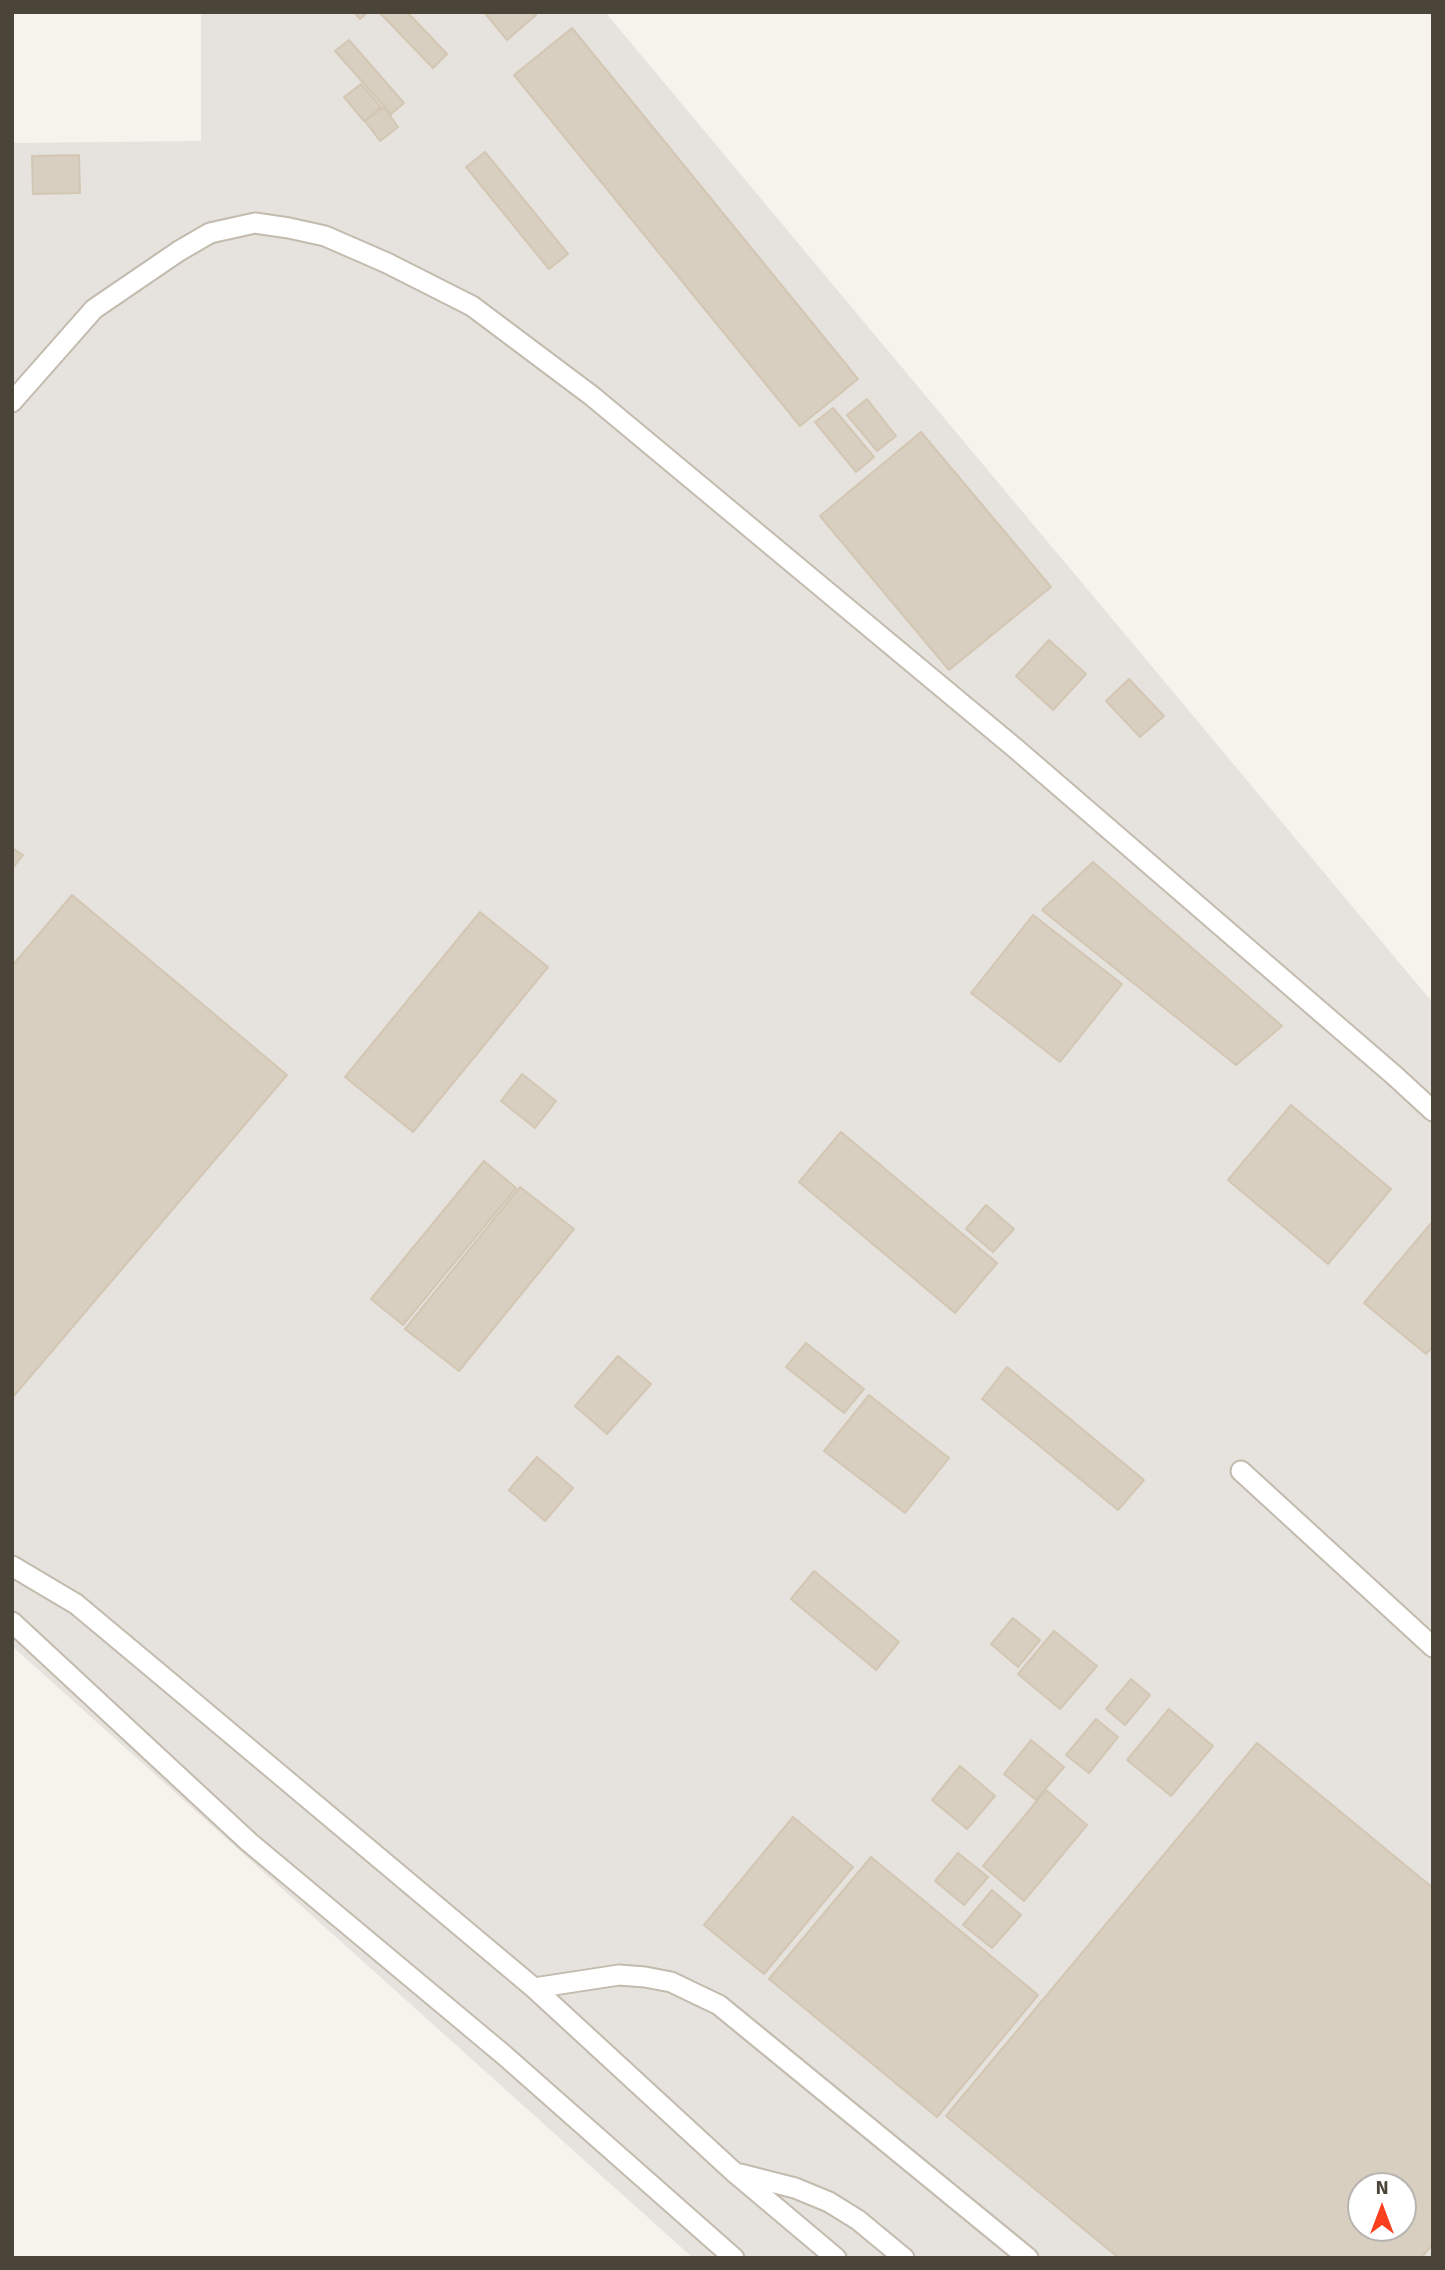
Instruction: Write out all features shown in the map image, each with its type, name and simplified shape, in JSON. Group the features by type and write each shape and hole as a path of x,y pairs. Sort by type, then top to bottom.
{"lane":[{"path":"12,402 94,309 210,233 255,223 289,228 326,236 387,263 472,306 592,396 1015,748 1433,1111"},
{"path":"1241,1471 1433,1647"},
{"path":"12,1566 76,1604 534,1988 735,2173 836,2258"},
{"path":"12,1622 249,1842 503,2055 734,2258"},
{"path":"534,1988 619,1975 646,1977 671,1982 719,2005 1028,2258"},
{"path":"735,2173 794,2188 829,2202 858,2220 904,2258"}],"shaded area":[{"path":"201,12 605,12 1433,1003 1433,2258 693,2258 12,1646 12,143 201,141"}],"building":[{"path":"354,12 368,12 360,19"},
{"path":"379,12 407,12 447,54 433,68"},
{"path":"484,12 534,12 536,15 507,40"},
{"path":"572,28 858,379 800,426 514,75"},
{"path":"349,40 404,103 391,114 335,51"},
{"path":"361,84 381,107 364,121 344,97"},
{"path":"384,107 398,127 380,141 365,121"},
{"path":"485,152 568,254 549,269 466,167"},
{"path":"79,155 80,193 33,194 32,156"},
{"path":"867,399 896,436 877,451 847,415"},
{"path":"833,408 874,457 856,472 815,422"},
{"path":"921,432 1051,587 949,670 820,516"},
{"path":"1049,640 1086,674 1053,710 1016,676"},
{"path":"1129,679 1164,716 1140,737 1106,701"},
{"path":"12,848 23,855 12,869"},
{"path":"1093,862 1282,1026 1236,1065 1042,910"},
{"path":"72,895 287,1075 12,1398 12,966"},
{"path":"480,912 548,967 413,1132 345,1077"},
{"path":"1033,915 1122,984 1060,1062 971,993"},
{"path":"522,1074 556,1101 535,1128 501,1101"},
{"path":"1291,1105 1391,1189 1328,1264 1228,1180"},
{"path":"841,1132 997,1263 955,1313 799,1182"},
{"path":"484,1161 516,1188 403,1325 371,1299"},
{"path":"520,1187 574,1229 459,1371 405,1329"},
{"path":"986,1205 1014,1229 993,1252 966,1229"},
{"path":"1433,1221 1433,1346 1426,1354 1364,1303"},
{"path":"806,1343 864,1389 844,1413 786,1367"},
{"path":"618,1356 651,1384 607,1434 575,1406"},
{"path":"1007,1367 1144,1480 1118,1510 982,1399"},
{"path":"869,1395 949,1458 905,1513 824,1451"},
{"path":"537,1457 573,1488 545,1521 509,1490"},
{"path":"814,1571 899,1642 876,1670 791,1599"},
{"path":"1013,1618 1040,1640 1018,1667 991,1644"},
{"path":"1054,1631 1097,1666 1060,1709 1018,1674"},
{"path":"1131,1679 1150,1695 1125,1725 1106,1709"},
{"path":"1169,1709 1213,1746 1171,1796 1127,1760"},
{"path":"1096,1719 1118,1737 1089,1773 1066,1755"},
{"path":"1031,1740 1064,1767 1036,1800 1004,1774"},
{"path":"1257,1743 1433,1888 1433,2244 1421,2258 1119,2258 946,2116"},
{"path":"960,1766 995,1796 967,1829 932,1800"},
{"path":"1046,1790 1087,1825 1024,1901 983,1866"},
{"path":"793,1817 853,1867 764,1974 704,1925"},
{"path":"958,1853 988,1877 964,1905 935,1881"},
{"path":"871,1857 1038,1995 937,2117 769,1979"},
{"path":"992,1890 1021,1915 992,1948 963,1925"}]}
